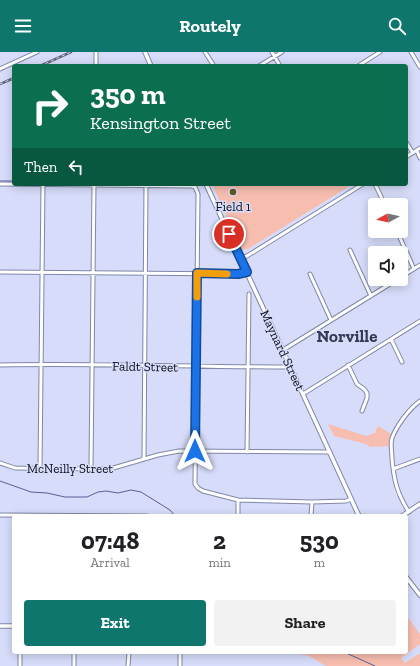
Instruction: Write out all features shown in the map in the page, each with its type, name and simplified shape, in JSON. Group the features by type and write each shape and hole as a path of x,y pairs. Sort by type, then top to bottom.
{"street":[{"path":"0,69 37,52"},
{"path":"145,52 150,64"},
{"path":"205,52 213,64"},
{"path":"272,52 279,64"},
{"path":"262,64 282,52"},
{"path":"361,64 380,52"},
{"path":"411,52 420,67"},
{"path":"96,53 96,64"},
{"path":"408,145 413,153"},
{"path":"408,156 418,150 420,158"},
{"path":"0,184 12,184"},
{"path":"40,468 43,186"},
{"path":"91,468 94,186"},
{"path":"144,459 146,186"},
{"path":"192,186 196,189 198,194 195,451 196,484 198,488 238,500 312,502 346,501 351,499"},
{"name":"Maynard Street","path":"207,186 358,514"},
{"path":"240,258 247,256 360,186"},
{"path":"376,186 382,198"},
{"path":"400,238 414,269"},
{"path":"350,250 371,296"},
{"path":"408,273 420,265"},
{"path":"0,272 42,271 238,274 247,272"},
{"path":"310,274 331,320"},
{"path":"283,350 387,286"},
{"path":"247,452 249,294"},
{"path":"303,394 420,321"},
{"path":"391,339 402,362"},
{"name":"Faldt Street","path":"0,365 92,364 196,367 291,367"},
{"path":"348,366 357,384 367,393 367,398 362,411"},
{"path":"408,512 397,490 391,446 394,435 406,414 420,401"},
{"name":"McNeilly Street","path":"0,463 15,468 110,469 169,452 330,452"},
{"path":"393,469 420,459"},
{"path":"238,500 238,514"},
{"path":"311,514 312,502"},
{"path":"405,514 420,504"},
{"path":"0,515 12,515"},
{"path":"408,580 420,595"},
{"path":"0,626 12,626"},
{"path":"20,654 20,666"},
{"path":"74,654 74,666"},
{"path":"128,666 129,654"},
{"path":"180,654 180,666"}],"shaded area":[{"path":"213,186 350,186 248,249 242,250"},
{"path":"328,424 366,436 375,433 378,426 391,434 390,446 370,447 366,444 334,436"},
{"path":"408,618 420,634 420,644 408,653"},
{"path":"420,653 420,666 326,666 309,656 300,654 406,654 401,658 405,663"}],"waterway":[{"path":"0,181 12,181"},
{"path":"0,481 31,492 47,493 65,497 87,497 98,492 106,491 118,493 131,490 141,492 170,510 173,514"},
{"path":"348,654 375,666"}],"railway":[{"path":"44,64 71,52"},
{"path":"0,84 12,79"}],"slow traffic":[{"path":"197,297 197,273 227,274"}],"place":[{"name":"Field 1","path":"233,192"}],"district":[{"name":"Norville","path":"347,336"}],"route":[{"path":"195,451 197,273 238,274 247,272 229,234"}]}
